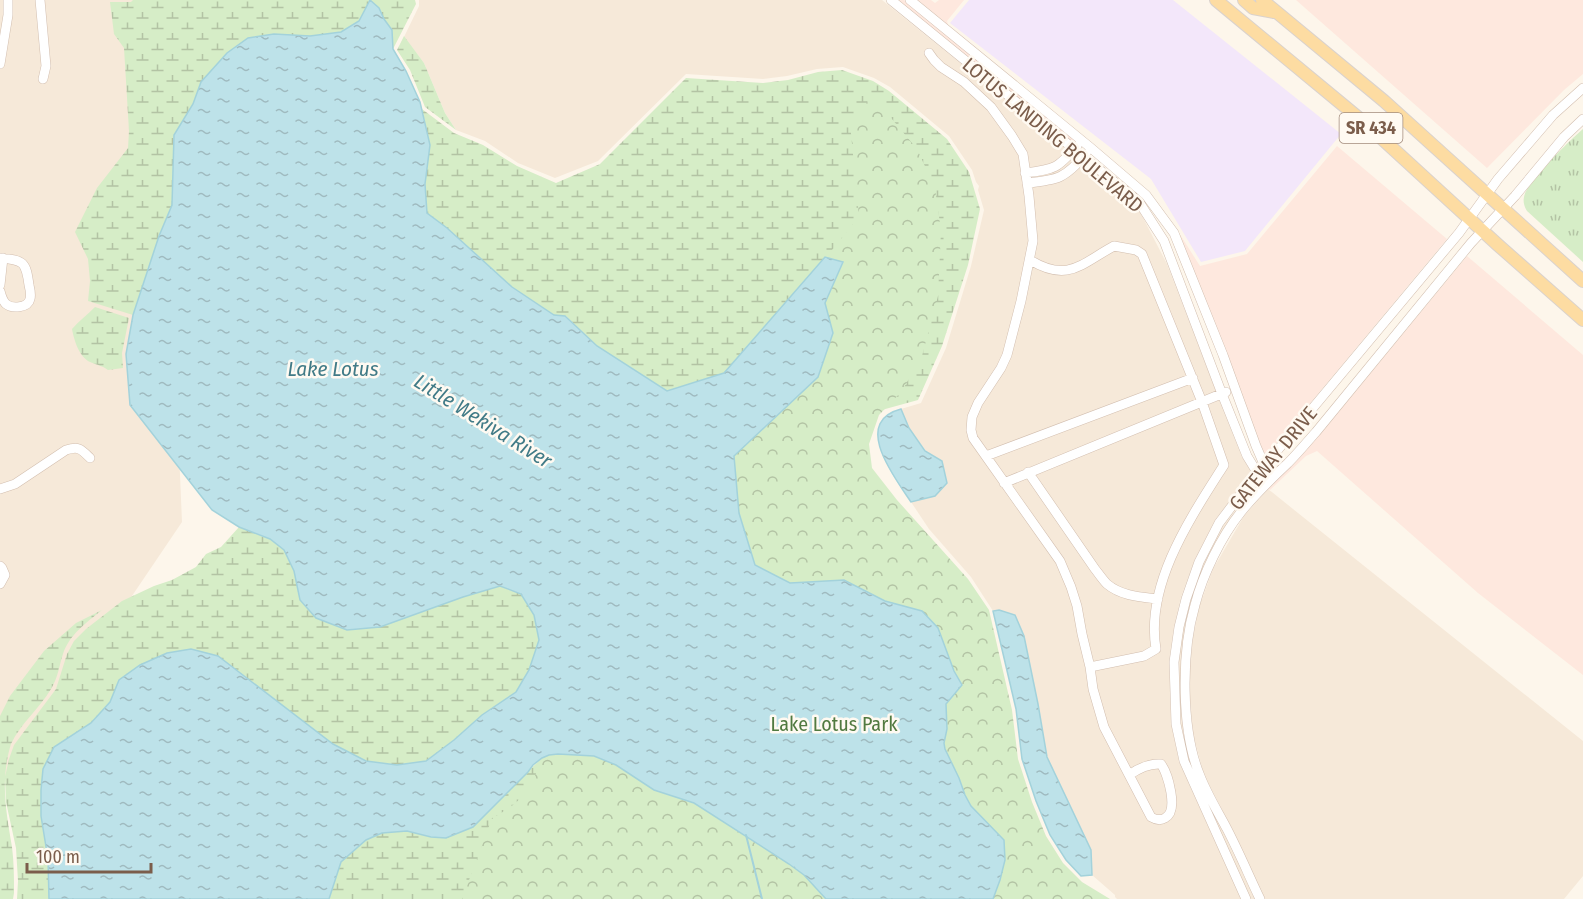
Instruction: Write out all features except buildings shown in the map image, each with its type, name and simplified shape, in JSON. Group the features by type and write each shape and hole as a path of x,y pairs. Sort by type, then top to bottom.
{"main road":[{"name":"SR 434","path":"1216,0 1366,124 1583,320"},
{"path":"1244,0 1253,8 1278,13"},
{"name":"SR 434","path":"1262,0 1384,101 1583,281"}],"street":[{"path":"0,64 8,15 8,0"},
{"path":"40,0 46,66 43,79"},
{"name":"LOTUS LANDING BOULEVARD","path":"891,0 1139,202 1164,240 1222,394 1247,456 1258,474"},
{"name":"LOTUS LANDING BOULEVARD","path":"910,0 1146,195 1174,233 1223,355 1269,480"},
{"path":"929,53 941,67 964,82 991,107 1023,154 1034,241 1007,355 978,403 972,417 971,430 973,438 1060,561 1077,606 1093,689 1104,727 1129,775 1151,817 1156,820 1164,819 1170,813 1172,802 1165,769 1161,764 1156,763 1140,768 1129,775"},
{"name":"GATEWAY DRIVE","path":"1246,899 1184,761 1176,724 1174,662 1186,599 1199,562 1219,523 1265,465 1357,356 1539,131 1583,88"},
{"name":"GATEWAY DRIVE","path":"1260,899 1200,776 1189,734 1185,700 1189,637 1195,605 1209,567 1240,513 1269,480 1290,461 1482,231 1564,137 1583,119"},
{"path":"1026,173 1048,170 1060,165 1082,140"},
{"path":"1027,183 1045,182 1065,174 1073,169 1091,148"},
{"path":"1060,165 1065,174"},
{"path":"1030,260 1046,268 1063,272 1073,270 1114,246 1136,250 1142,254 1202,402 1224,465 1175,548 1159,591 1153,623 1156,649 1144,656 1090,667"},
{"path":"0,285 1,258 14,259 26,267 31,298 22,307 12,307 6,304 0,291"},
{"path":"1357,356 1369,366"},
{"path":"986,456 1192,378"},
{"path":"1004,483 1234,388"},
{"path":"0,489 15,484 66,450 75,447 90,458"},
{"path":"1028,472 1107,584 1119,591 1158,599"},
{"path":"1258,474 1269,480"},
{"path":"0,566 2,567 2,580"}],"shaded area":[{"path":"0,0 301,0 162,47 182,522 17,766 0,782"},
{"path":"419,0 882,0 1139,210 1167,264 1216,391 1200,398 1204,407 1219,400 1242,457 1252,473 1215,520 1195,559 1181,597 1169,661 1171,723 1179,762 1241,899 1117,899 1092,875 1091,850 1047,757 1038,704 999,610 993,611 971,577 929,529 911,502 935,496 942,461 926,451 909,428 901,409 921,403 946,348 971,266 984,210 979,186 972,170 949,136 890,87 874,78 843,67 817,69 763,79 686,74 598,161 555,178 518,163 485,141 456,130 445,113 424,63 404,37 419,6"},
{"path":"897,0 904,0 1075,140 1073,143"},
{"path":"917,0 931,0 935,3 939,0 964,0 947,21 948,25"},
{"path":"969,0 1173,0 1341,134 1245,251 1201,262 1151,179 950,23"},
{"path":"1296,0 1583,0 1583,74 1564,90 1487,168"},
{"path":"1337,146 1447,239 1266,456 1179,233 1200,266 1247,254"},
{"path":"1467,256 1583,355 1583,675 1478,593 1317,451 1306,456 1270,490 1268,489 1322,432"},
{"path":"1259,481 1260,483 1236,510 1205,564 1190,603 1181,666 1184,735 1195,776 1255,899 1250,899 1196,781 1188,760 1181,724 1178,663 1190,600 1203,564 1223,526"},
{"path":"1268,489 1583,741 1583,876 1564,899 1265,899 1204,775 1193,734 1190,667 1199,607 1213,569 1244,516"}],"green space":[{"path":"133,0 415,0 416,4 393,49 392,30 379,8 341,32 310,36 274,34 227,53 201,82 193,104 174,135 172,205 159,236 133,315 88,301 90,281 88,259 75,232 97,188 128,148 124,48 114,34 110,2 131,2"},
{"path":"404,36 424,63 445,113 456,130 425,107 410,70 397,50"},
{"path":"842,70 873,81 889,91 947,139 969,172 980,209 968,265 942,346 918,400 860,416 885,601 825,257 724,373 667,391 597,346 566,316 554,315 512,287 447,228 427,213 425,184 430,145 422,109 454,133 483,145 517,166 556,183 600,164 686,78 763,83 788,80 818,72"},
{"name":"Lake Lotus Park","path":"872,95 917,149 935,188 941,231 938,296 922,356 902,391 879,415 869,444 872,468 897,500 968,579 989,610 1012,710 1018,759 1046,836 1063,863 1082,882 1110,899 462,899 492,818 512,806 527,790 537,771 541,747 714,592 647,476 859,217 850,123"},
{"path":"1583,129 1583,262 1527,211 1524,206 1524,197 1540,172"},
{"path":"95,307 129,318 122,353 123,368 108,370 90,362 78,348 72,329"},
{"path":"239,527 270,539 284,550 294,571 300,600 316,618 463,597 499,586 521,594 534,615 539,640 529,670 516,692 482,715 426,761 398,765 366,761 333,744 218,656 119,680 110,702 91,723 54,747 48,859 49,899 17,899 16,848 6,802 5,777 14,745 56,689 67,654 74,641 122,601 196,567 206,554 221,547"},
{"path":"102,610 79,629 70,641 51,689 11,744 6,770 5,796 13,853 14,893 13,899 0,899 0,716 10,696 44,651 76,623"},
{"path":"542,758 826,899 329,899 341,862 366,840 382,833 407,831 431,837 509,789"}],"water":[{"name":"Lake Lotus","path":"370,0 379,8 392,30 393,49 420,102 430,145 425,184 427,213 447,228 512,287 554,315 565,316 597,346 667,391 724,373 825,257 843,262 825,303 833,333 818,377 734,456 739,513 755,565 790,583 844,580 885,601 922,611 938,628 954,671 962,685 946,704 945,749 971,806 1004,840 1005,860 993,899 826,899 804,875 789,864 694,803 654,790 616,765 594,756 558,754 542,758 533,765 473,827 446,838 407,831 382,833 366,840 341,862 329,899 49,899 48,859 41,816 43,769 54,747 91,723 110,702 119,680 140,665 167,653 191,649 218,656 333,744 366,761 397,765 426,761 482,715 516,692 529,670 539,640 534,615 521,594 500,586 380,627 347,630 316,618 300,600 294,571 284,550 270,539 239,527 212,510 130,405 126,354 133,315 159,236 172,205 174,135 193,104 201,82 227,53 248,38 274,34 310,36 341,32 359,21"},
{"path":"901,409 909,428 925,451 942,461 947,483 935,496 911,502 888,465 878,438 879,426 886,416"},
{"path":"999,610 1015,615 1024,636 1047,757 1091,850 1092,875 1081,876 1066,860 1050,835 1036,801 1022,759 1016,709 993,611"}],"waterway":[{"name":"Little Wekiva River","path":"746,835 762,899"}]}
